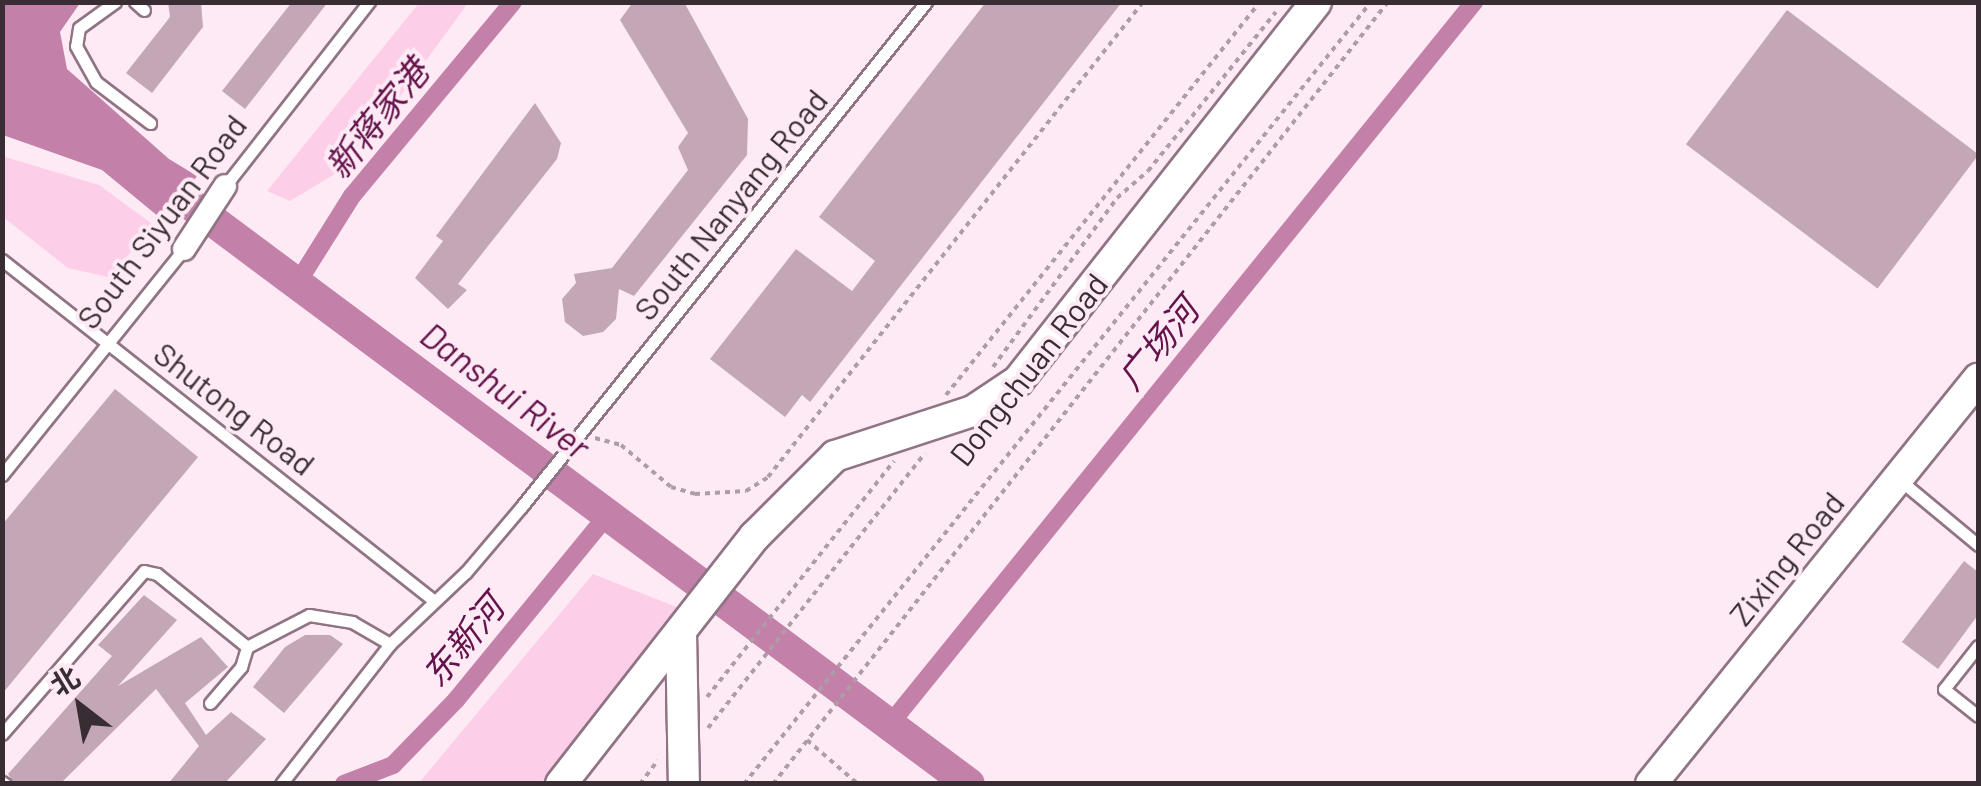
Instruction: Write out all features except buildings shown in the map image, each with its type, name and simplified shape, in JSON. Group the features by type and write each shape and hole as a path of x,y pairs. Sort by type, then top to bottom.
{"main road":[{"name":"Dongchuan Road","path":"561,784 755,536 834,456 973,411 1018,381 1316,2"},
{"name":"Zixing Road","path":"1651,784 1978,379"},
{"path":"680,632 684,784"}],"street":[{"name":"South Siyuan Road","path":"184,249 225,186"}],"lane":[{"path":"114,2 79,28 76,46 96,82 150,123"},
{"name":"South Siyuan Road","path":"225,186 370,2"},
{"name":"South Nanyang Road","path":"433,600 522,506 926,2"},
{"name":"South Siyuan Road","path":"2,475 184,249"},
{"name":"Shutong Road","path":"2,260 433,600"},
{"path":"1896,478 1978,545"},
{"path":"2,734 144,571 156,574 246,647"},
{"path":"281,784 390,644 433,600"},
{"path":"246,647 319,614 352,622 390,644"},
{"path":"1978,646 1944,689 1978,716"},
{"path":"210,703 241,666 246,647"}],"path":[{"path":"580,435 621,445 671,486 695,494 746,491 768,477 1143,2"},
{"path":"944,398 1260,2"},
{"name":"Dongchuan Road","path":"991,370 1117,198 1148,172 1283,2"},
{"name":"Dongchuan Road","path":"744,784 1370,2"},
{"path":"773,784 1388,2"},
{"name":"Dongchuan Road","path":"741,686 930,447"},
{"path":"726,673 896,458"},
{"path":"808,740 858,784"}],"shaded area":[{"path":"2,3 80,3 60,32 67,69 169,159 197,176 165,222 102,170 3,135"},
{"path":"419,3 468,3 374,132 335,174 290,201 267,191"},
{"path":"2,156 99,185 155,226 108,277 68,268 3,217"},
{"path":"593,574 684,610 542,783 418,784"}],"waterway":[{"name":"新蒋家港","path":"298,282 352,196 513,2"},
{"name":"广场河","path":"890,724 1474,2"},
{"name":"Danshui River","path":"146,171 969,784"},
{"name":"东新河","path":"344,784 393,765 456,700 609,513"}]}
